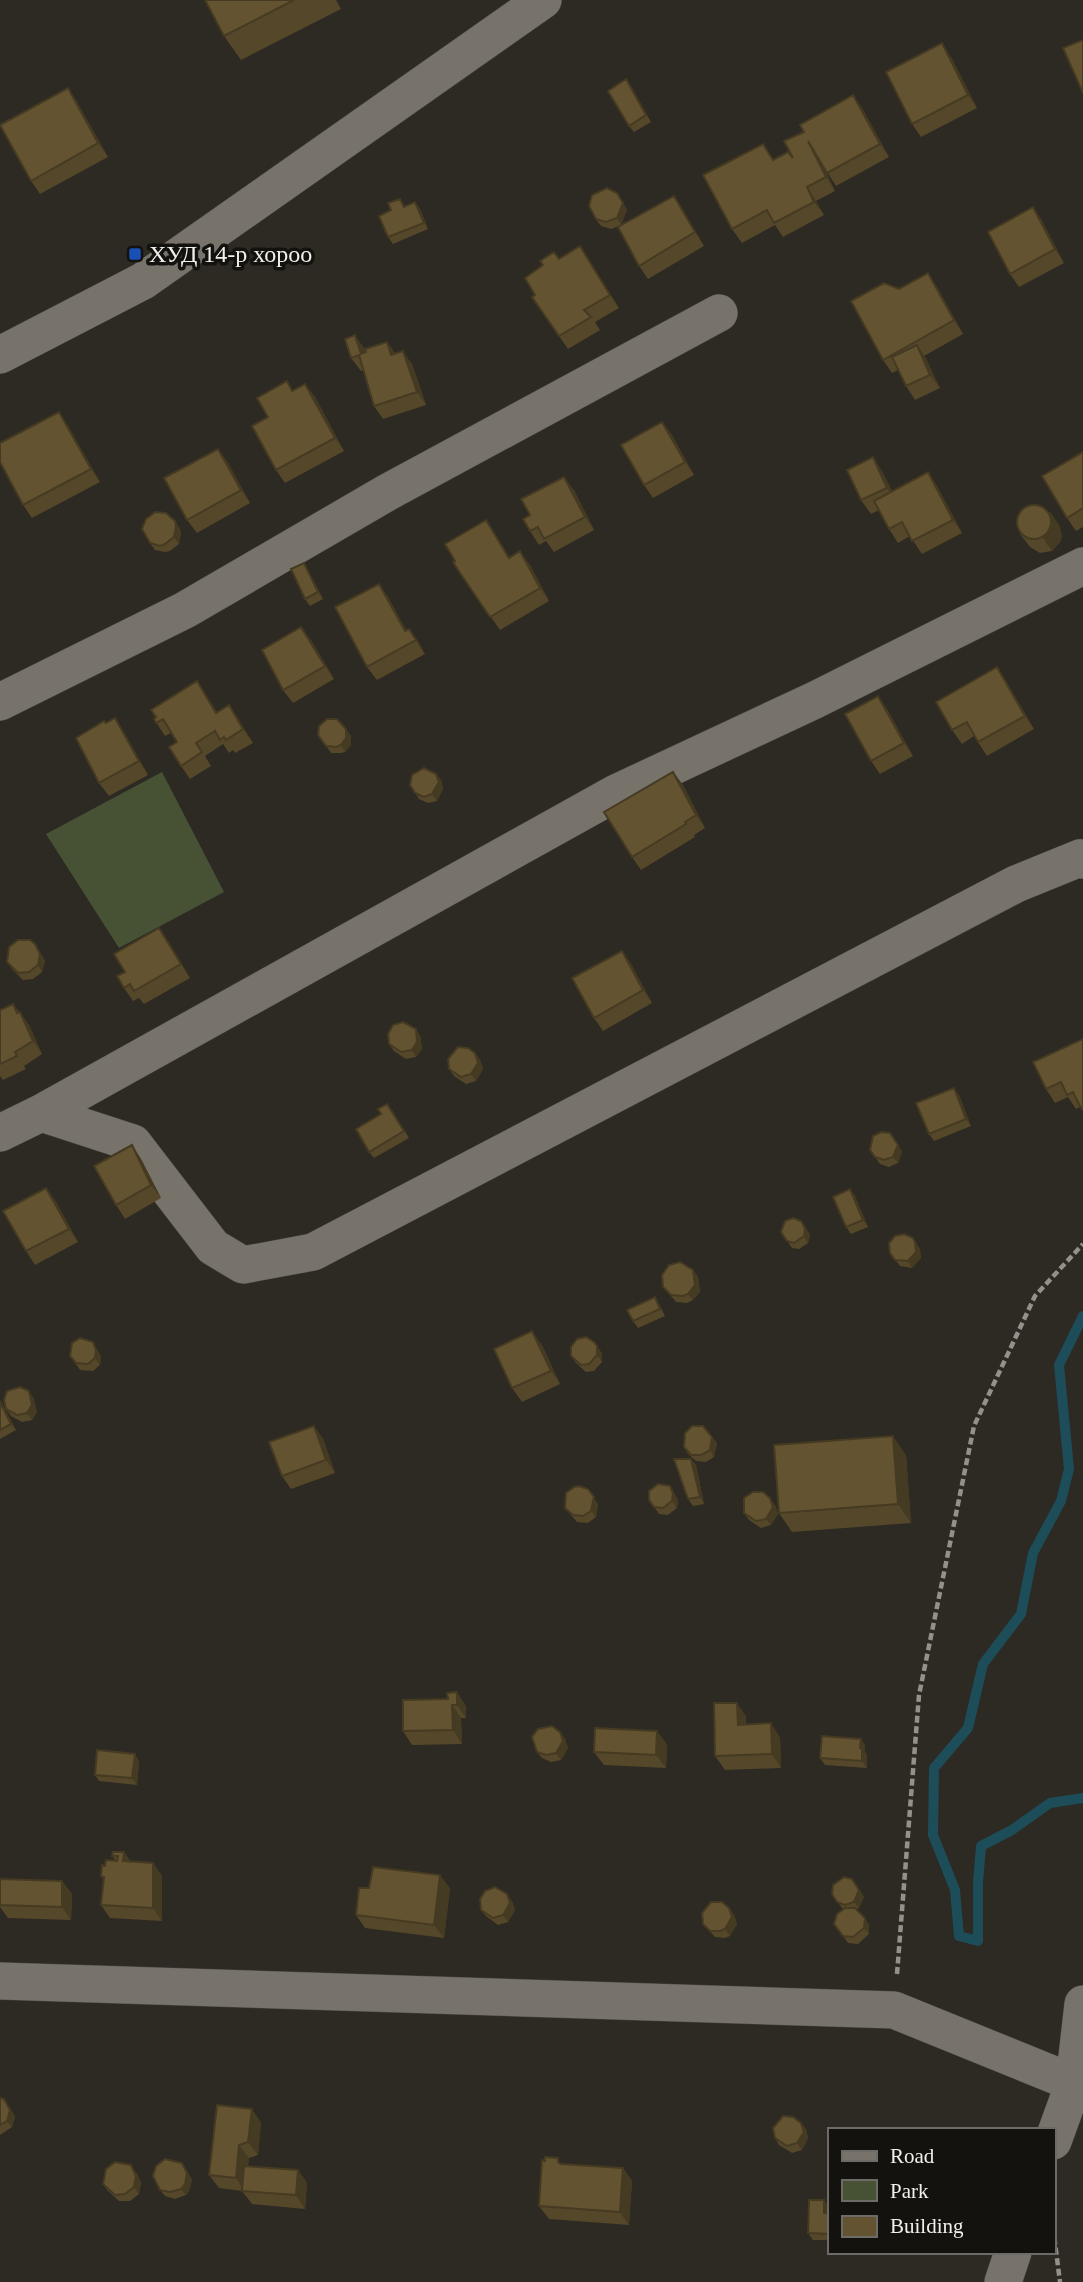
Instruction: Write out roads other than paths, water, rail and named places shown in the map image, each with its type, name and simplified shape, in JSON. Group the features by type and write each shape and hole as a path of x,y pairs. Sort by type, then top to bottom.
{"street":[{"path":"0,355 143,281 543,0"},
{"path":"0,702 185,610 388,492 719,313"},
{"path":"0,1133 41,1113 616,793 815,700 1083,566"},
{"path":"41,1113 133,1143 213,1247 243,1265 313,1252 1016,884 1083,860"},
{"path":"0,1981 894,2010 1074,2083"},
{"path":"1055,2135 1074,2083 1083,2004"},
{"path":"1003,2282 1012,2254"}],"waterway":[{"path":"1083,1316 1059,1365 1069,1469 1061,1501 1033,1553 1021,1614 983,1664 968,1728 934,1768 933,1835 955,1890 959,1936 978,1941 981,1846 1012,1830 1050,1803 1083,1798"}],"place":[{"name":"ХУД 14-р хороо","path":"135,254"}]}
